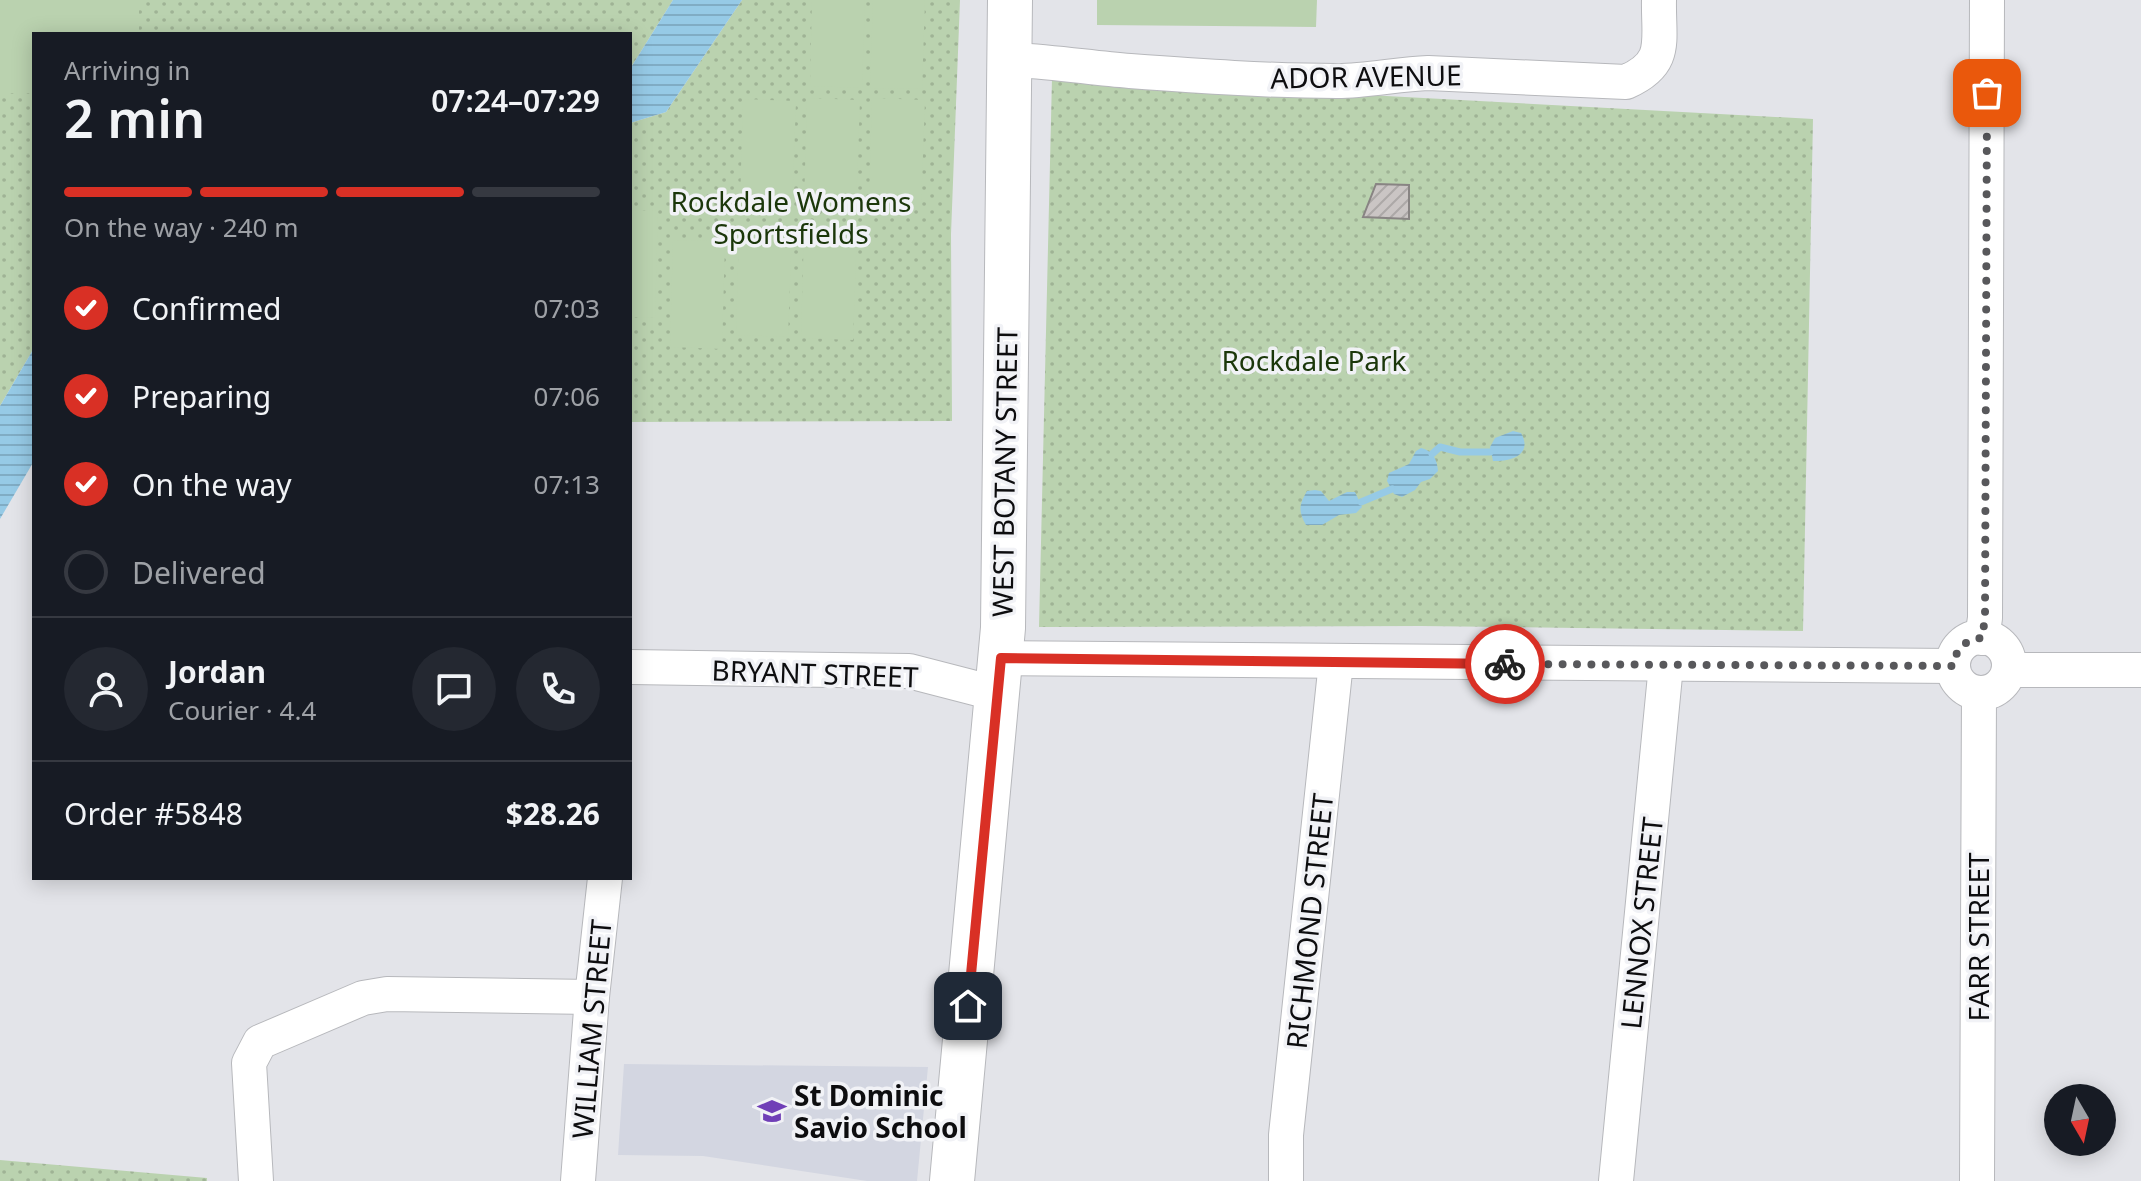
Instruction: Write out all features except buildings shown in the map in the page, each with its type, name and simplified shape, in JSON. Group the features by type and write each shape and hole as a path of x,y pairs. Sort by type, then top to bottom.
{"main road":[{"name":"WEST BOTANY STREET","path":"952,1181 999,676 1010,0"}],"street":[{"name":"ADOR AVENUE","path":"1009,60 1129,71 1336,81 1428,73 1626,82 1645,73 1656,61 1659,0"},
{"path":"1982,638 1985,618 1987,0"},
{"path":"1982,638 1999,644 2009,660 2009,670 2001,684 1995,690 1979,693 1964,687 1953,666 1965,643 1982,638"},
{"name":"BRYANT STREET","path":"632,667 909,671 999,676 1336,662 1953,666"},
{"name":"RICHMOND STREET","path":"1286,1181 1286,1135 1336,662"},
{"name":"LENNOX STREET","path":"1616,1181 1666,665"},
{"path":"2009,670 2141,670"},
{"name":"FARR STREET","path":"1977,1181 1979,693"},
{"name":"WILLIAM STREET","path":"578,1181 605,880"},
{"path":"256,1181 249,1063 260,1042 363,998 387,994 592,997"}],"shaded area":[{"name":"St Dominic Savio School","path":"624,1064 928,1067 917,1181 867,1181 703,1156 618,1155"}],"green space":[{"path":"0,0 673,0 632,66 632,32 32,32 32,351 0,406"},
{"path":"0,0 139,0 139,32 32,32 32,93 0,93"},
{"name":"Rockdale Womens Sportsfields","path":"742,0 960,0 951,234 952,421 632,422 632,122 666,112"},
{"path":"812,0 865,0 862,88 810,86"},
{"path":"873,0 925,0 922,89 870,88"},
{"path":"1097,0 1317,0 1316,27 1097,25"},
{"name":"Rockdale Park","path":"1052,78 1813,119 1803,631 1421,626 1039,627"},
{"path":"807,98 860,100 856,208 804,206"},
{"path":"872,98 925,100 921,207 869,205"},
{"path":"743,99 796,101 792,208 740,206"},
{"path":"632,210 658,211 655,318 632,317"},
{"path":"739,228 792,230 788,337 736,335"},
{"path":"804,231 857,233 853,340 801,338"},
{"path":"673,240 725,241 722,349 670,347"},
{"path":"0,1160 207,1178 207,1181 0,1181"}],"water":[{"path":"673,0 742,0 666,112 632,122 632,66"},
{"path":"32,351 32,464 0,519 0,406"},
{"path":"1513,431 1521,433 1524,440 1522,451 1513,458 1493,461 1490,447 1495,438"},
{"path":"1421,448 1434,456 1438,471 1402,497 1394,494 1387,481 1389,473 1409,464"},
{"path":"1307,491 1321,491 1329,501 1347,492 1355,492 1362,507 1356,513 1339,515 1322,525 1306,525 1301,504"}],"waterway":[{"path":"1432,454 1440,447 1460,452 1490,452"},
{"path":"1361,502 1392,489"}],"way so far":[{"path":"1505,664 1953,666 1959,649 1965,643 1982,638 1985,618 1987,93"}],"place":[{"name":"St Dominic Savio School","path":"772,1111"}],"route":[{"path":"968,1006 1001,658 1505,664"}]}
